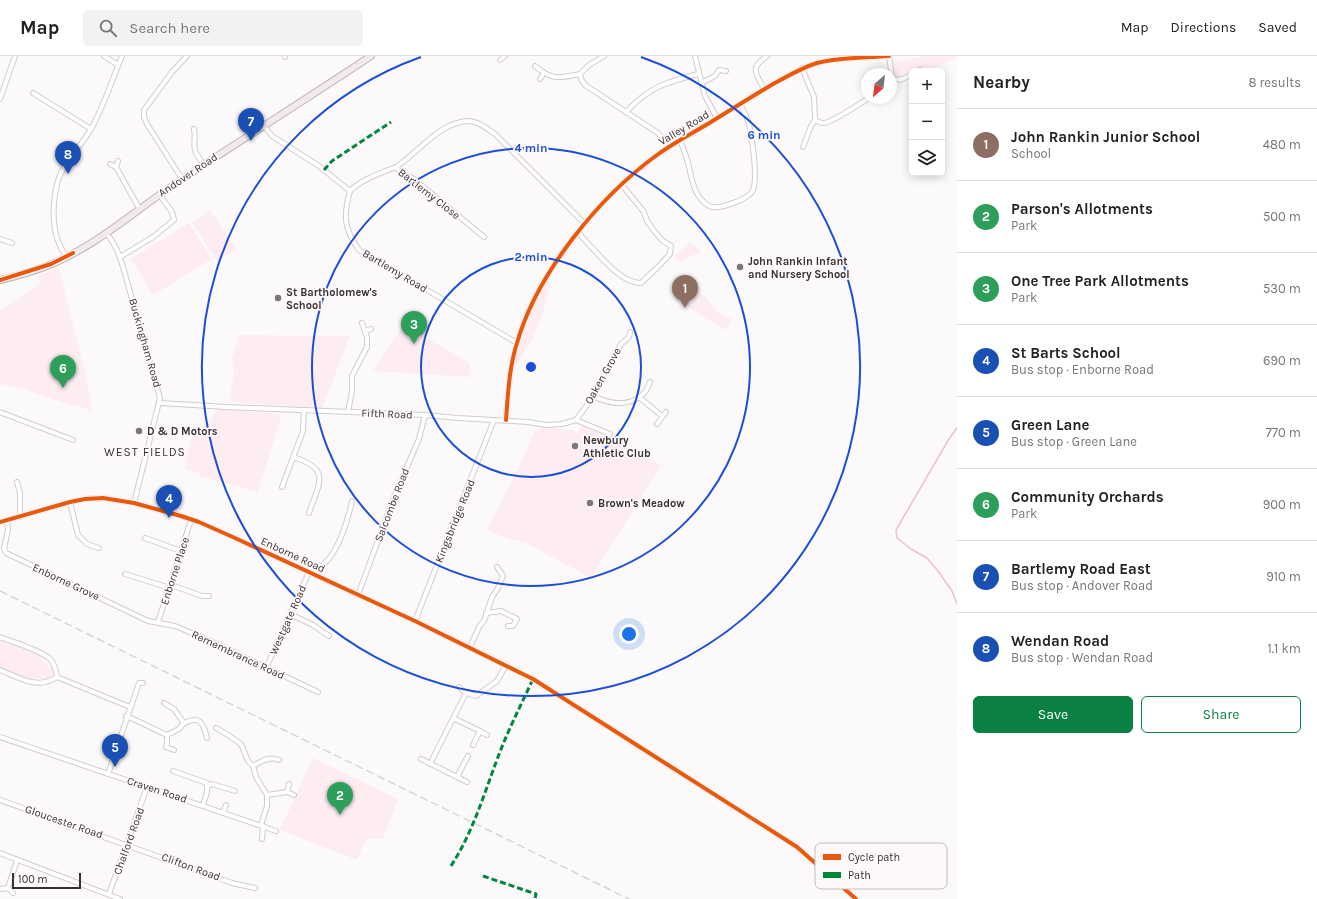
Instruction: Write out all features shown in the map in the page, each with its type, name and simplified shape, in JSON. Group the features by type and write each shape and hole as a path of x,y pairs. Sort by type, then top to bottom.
{"main road":[{"name":"Andover Road","path":"0,280 38,270 66,257 106,233 159,194 371,56"}],"street":[{"path":"0,99 14,56"},
{"path":"104,56 118,65"},
{"path":"66,257 60,246 55,228 54,203 57,186 63,169 91,129 106,97 122,56"},
{"path":"182,179 147,124 144,117 144,110 172,72 187,56"},
{"path":"500,60 504,56"},
{"path":"536,66 544,73 555,78 580,74 589,65 604,56"},
{"path":"695,56 704,96 717,118"},
{"path":"764,90 756,73 756,67 759,62 767,56"},
{"path":"889,56 891,68"},
{"name":"Valley Road","path":"506,420 510,377 517,343 526,318 542,286 557,261 585,224 622,185 641,168 669,147 802,68 824,61 889,56"},
{"path":"802,68 814,96 815,120 811,126 803,147"},
{"path":"701,83 715,76 719,70 726,71"},
{"path":"540,79 544,73"},
{"path":"580,74 585,86 658,133 669,147"},
{"path":"626,112 654,88 698,74"},
{"path":"897,79 901,80 909,76"},
{"path":"33,93 91,129"},
{"path":"815,120 824,123 861,102"},
{"path":"680,140 698,196 707,204 710,206 719,207 748,197 752,192 755,183 753,154 749,123 740,104"},
{"path":"396,167 407,160 449,125 469,121 484,126 496,135 585,224"},
{"path":"264,126 272,136 319,166 350,191"},
{"path":"194,129 196,136 194,149 204,165"},
{"path":"116,167 118,161"},
{"path":"110,164 116,167 139,208"},
{"name":"Bartlemy Close","path":"350,191 363,182 396,167 400,172 414,179 484,237"},
{"path":"578,233 609,265 628,280 640,283 660,265 670,254 671,246 663,241 655,232 647,221 644,212 622,185"},
{"name":"Bartlemy Road","path":"350,191 346,203 345,219 351,239 359,250 517,343"},
{"path":"120,257 153,237 174,220 172,212 159,194"},
{"name":"Buckingham Road","path":"106,233 112,240 120,257 160,398 160,403 134,503"},
{"path":"0,239 12,243"},
{"path":"348,412 352,391 352,376 367,347 367,337 362,323"},
{"path":"365,331 371,329"},
{"name":"Oaken Grove","path":"576,420 593,396 621,344 629,337 630,332"},
{"path":"593,396 603,401 618,404 628,402 645,393 650,382"},
{"path":"639,397 662,416"},
{"name":"Fifth Road","path":"160,403 425,415 506,420 546,425 562,424 576,420"},
{"path":"282,487 303,431 304,410"},
{"path":"0,412 73,440"},
{"path":"657,424 666,412"},
{"name":"Salcombe Road","path":"358,594 418,439 425,415"},
{"name":"Kingsbridge Road","path":"415,621 494,420"},
{"path":"576,420 610,434"},
{"path":"293,457 313,465 319,472 320,478 318,487 309,513"},
{"path":"17,482 20,493 20,517"},
{"name":"Enborne Road","path":"0,522 70,502 103,498 134,503 191,520 235,538 506,664 562,697 797,847 815,863"},
{"path":"316,575 321,565 327,561 340,541 346,526 352,501"},
{"path":"70,502 78,536 87,544 99,548"},
{"name":"Enborne Grove","path":"7,520 8,530 4,548 6,554 148,621 158,622"},
{"name":"Enborne Place","path":"158,622 191,520"},
{"path":"145,538 181,550"},
{"path":"92,546 94,541"},
{"path":"470,647 486,614 492,597 498,588 502,576 497,567"},
{"name":"Westgate Road","path":"266,668 309,572"},
{"path":"125,574 202,596 208,596"},
{"path":"486,614 501,611 517,619 514,626 508,626"},
{"path":"290,614 329,636"},
{"name":"Remembrance Road","path":"158,622 175,626 204,638 318,692"},
{"path":"0,637 42,654 50,659 56,669 57,677"},
{"path":"459,687 466,693 476,696 492,685 501,675 506,664"},
{"path":"0,670 35,683 50,682 57,677"},
{"path":"57,677 130,707"},
{"path":"108,774 126,716 139,683 143,683"},
{"path":"430,764 466,693"},
{"path":"164,703 174,709 184,723"},
{"path":"126,716 142,722 156,731 167,735 179,729 184,723 192,720 198,720 203,724 207,738"},
{"path":"453,718 488,735"},
{"path":"216,728 228,734 241,744 248,761 253,766 256,777 268,795 262,826 262,839"},
{"path":"473,745 480,731"},
{"path":"167,735 166,747 174,750"},
{"name":"Craven Road","path":"0,737 276,831"},
{"path":"457,777 468,756"},
{"path":"253,766 268,758 278,760"},
{"path":"422,759 466,782"},
{"path":"173,771 207,783 208,786"},
{"path":"203,805 208,786 213,782 235,791"},
{"path":"287,792 289,784"},
{"name":"Chalford Road","path":"109,894 148,787"},
{"path":"268,795 287,792 294,795"},
{"name":"Gloucester Road","path":"0,800 128,845"},
{"path":"223,813 226,805"},
{"name":"Clifton Road","path":"128,845 232,882 255,888"},
{"path":"0,853 120,899"},
{"path":"8,888 18,860"},
{"path":"0,889 8,888"},
{"path":"8,888 13,893"},
{"name":"Enborne Road","path":"845,889 856,899"}],"shaded area":[{"path":"926,56 957,57 932,68 921,68 920,66 916,68 909,68 909,72 902,75 903,77 901,78 897,77 897,68 894,68 893,62"},
{"path":"210,210 236,249 217,261 192,222"},
{"path":"189,223 212,259 153,295 131,259"},
{"path":"690,243 701,252 691,256 681,263 674,257"},
{"path":"59,268 87,380 92,411 73,404 72,406 27,390 0,384 0,311 41,283 38,276"},
{"path":"548,282 550,284 548,294 538,325 524,354 516,364 517,353 528,320 539,296"},
{"path":"699,291 717,311 732,320 726,330 684,305"},
{"path":"404,325 470,363 469,377 373,371"},
{"path":"238,335 350,336 322,408 233,402 230,395 234,373 232,358"},
{"path":"216,409 282,414 258,492 200,476 200,473 185,469 193,430 202,427 211,421"},
{"name":"Brown's Meadow","path":"582,425 661,465 591,578 524,542 511,540 487,530 519,467 535,431 538,432 539,429 543,427 574,430 574,433 577,434"},
{"path":"0,640 42,656 41,659 50,668 52,667 55,675 50,680 33,678 32,681 0,669"},
{"path":"313,758 398,799 383,839 366,839 357,860 280,830"}],"waterway":[{"path":"957,428 949,439 896,530 897,538 911,549 927,558 938,571 952,591 957,604"}],"railway":[{"path":"0,591 629,899"}],"marked path":[{"path":"324,170 332,161 391,122"},
{"path":"451,866 466,840 510,727 533,679"},
{"path":"483,876 536,894 535,899"}],"cycle path":[{"path":"506,420 512,362 526,317 539,290 573,238 592,214 613,192 635,172 664,150 795,72 811,65 826,61 889,56"},
{"path":"0,280 51,264 73,253"},
{"path":"0,522 70,502 103,498 134,503 199,522 415,621 533,679 797,847 815,863"},
{"path":"845,889 856,899"}],"place":[{"name":"Bartlemy Road East","path":"251,141"},
{"name":"Wendan Road","path":"68,174"},
{"name":"John Rankin Infant and Nursery School","path":"740,267"},
{"name":"St Bartholomew's School","path":"278,298"},
{"name":"John Rankin Junior School","path":"685,308"},
{"name":"One Tree Park Allotments","path":"414,344"},
{"name":"Community Orchards","path":"63,388"},
{"name":"D & D Motors","path":"139,431"},
{"name":"Newbury Athletic Club","path":"575,446"},
{"name":"Brown's Meadow","path":"590,503"},
{"name":"St Barts School","path":"169,518"},
{"name":"Green Lane","path":"115,767"},
{"name":"Parson's Allotments","path":"340,815"}],"district":[{"name":"WEST FIELDS","path":"145,452"}]}
